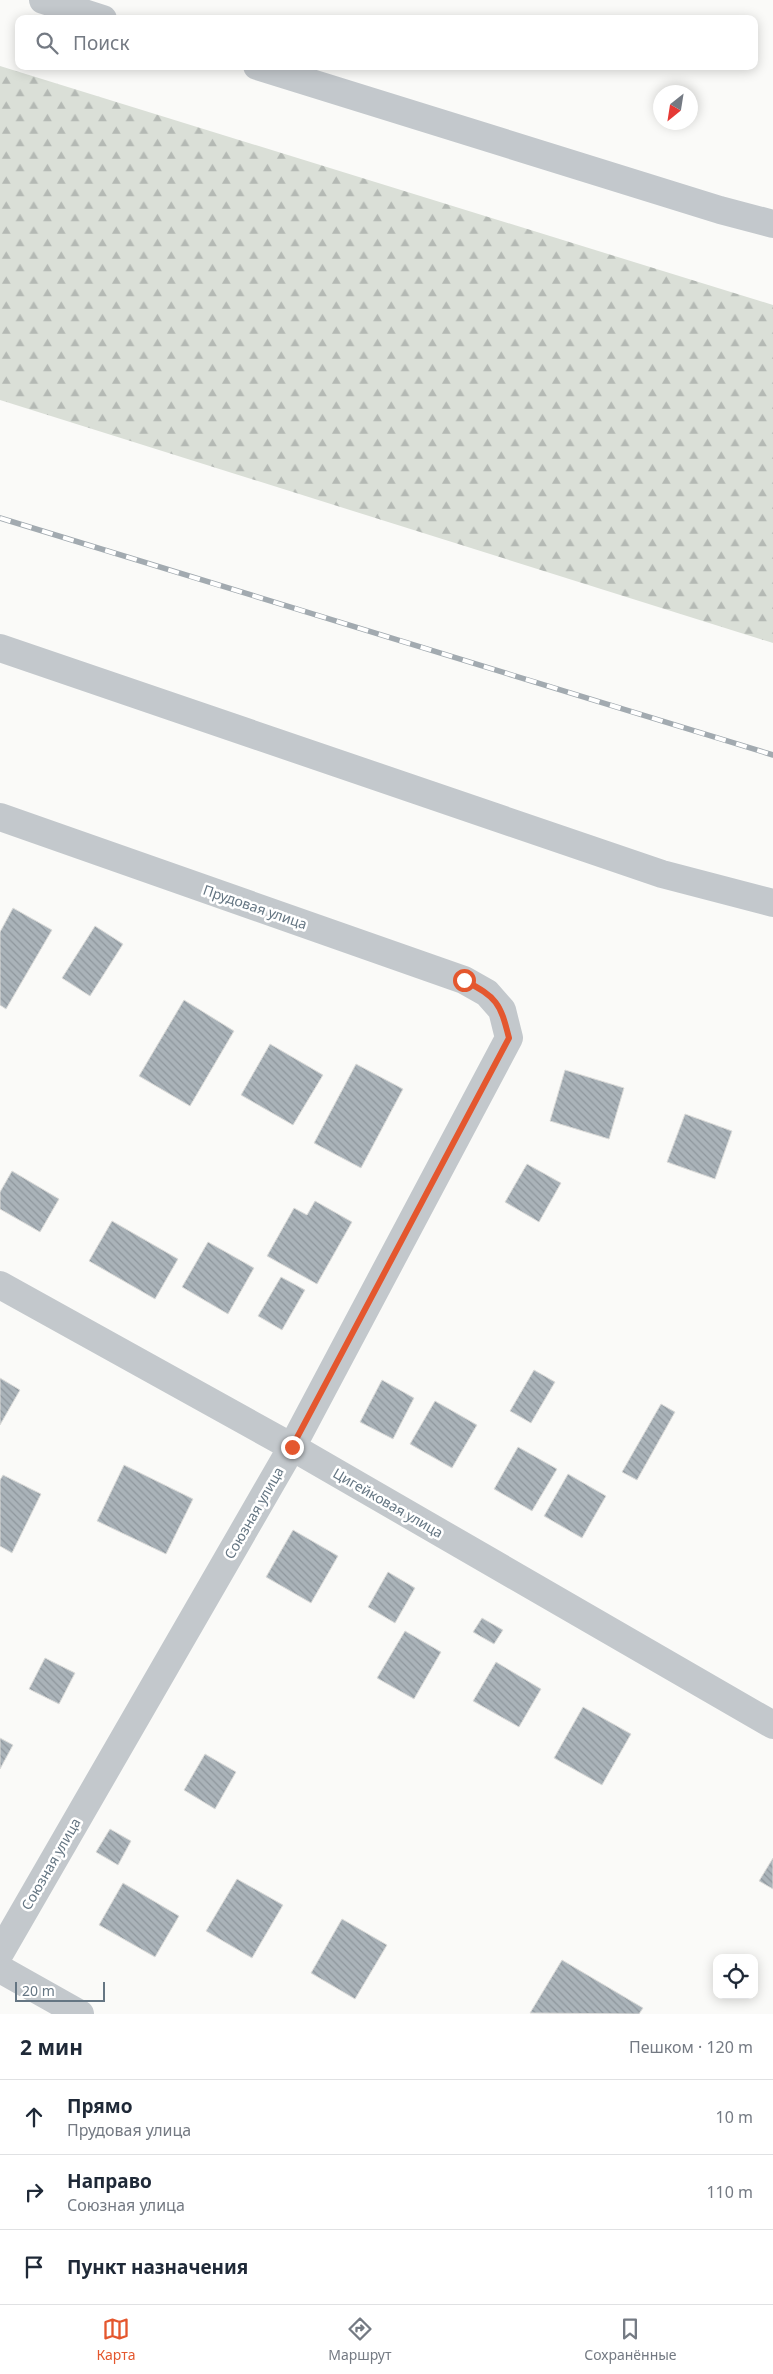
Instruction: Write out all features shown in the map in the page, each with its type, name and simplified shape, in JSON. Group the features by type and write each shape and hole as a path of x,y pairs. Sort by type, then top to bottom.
{"street":[{"path":"43,0 90,15"},
{"path":"270,70 720,210 773,224"},
{"path":"0,648 652,871 773,903"},
{"name":"Прудовая улица","path":"0,817 464,980 487,993 502,1010"},
{"name":"Союзная улица","path":"0,1953 292,1447 509,1038 502,1010"},
{"name":"Цигейковая улица","path":"0,1285 292,1447 773,1725"},
{"path":"0,1969 80,2014"}],"green space":[{"path":"0,66 773,305 773,643 0,400"}],"building":[{"path":"13,908 52,930 6,1009 0,1005 0,932"},
{"path":"95,926 123,944 90,996 62,978"},
{"path":"184,1000 234,1031 190,1106 139,1076"},
{"path":"270,1044 323,1075 293,1125 241,1095"},
{"path":"356,1064 403,1089 361,1168 314,1143"},
{"path":"565,1070 624,1088 609,1139 550,1121"},
{"path":"685,1114 732,1131 715,1179 667,1162"},
{"path":"527,1164 561,1183 539,1222 505,1202"},
{"path":"12,1171 59,1199 40,1232 0,1209 0,1192"},
{"path":"315,1201 352,1222 317,1284 267,1256 294,1208 307,1215"},
{"path":"112,1221 178,1259 155,1299 89,1261"},
{"path":"208,1242 254,1268 228,1314 182,1287"},
{"path":"281,1277 305,1290 282,1330 258,1316"},
{"path":"534,1370 555,1382 531,1423 510,1411"},
{"path":"0,1378 20,1390 0,1425"},
{"path":"382,1380 414,1398 393,1439 360,1422"},
{"path":"435,1401 477,1425 452,1468 410,1444"},
{"path":"661,1404 675,1412 637,1480 622,1472"},
{"path":"518,1447 557,1469 532,1511 494,1489"},
{"path":"124,1465 193,1499 166,1554 97,1521"},
{"path":"568,1474 606,1496 582,1538 544,1516"},
{"path":"3,1475 41,1494 12,1553 0,1546 0,1480"},
{"path":"293,1530 338,1556 311,1603 266,1577"},
{"path":"388,1572 415,1588 395,1623 368,1607"},
{"path":"482,1618 503,1630 494,1644 473,1632"},
{"path":"405,1631 441,1652 414,1699 377,1678"},
{"path":"45,1658 75,1673 59,1704 29,1689"},
{"path":"496,1662 541,1689 519,1727 473,1701"},
{"path":"583,1707 631,1734 602,1785 554,1758"},
{"path":"0,1738 13,1745 0,1769"},
{"path":"205,1754 236,1772 215,1809 184,1790"},
{"path":"110,1829 131,1841 118,1865 96,1852"},
{"path":"773,1858 773,1889 759,1881"},
{"path":"237,1879 283,1905 252,1958 206,1931"},
{"path":"123,1883 179,1916 155,1957 99,1925"},
{"path":"342,1919 387,1945 355,1999 311,1973"},
{"path":"562,1960 643,2008 639,2014 530,2013"}],"railway":[{"path":"0,518 773,755"}],"route":[{"path":"292,1447 509,1038 502,1010 487,993 464,980"}]}
